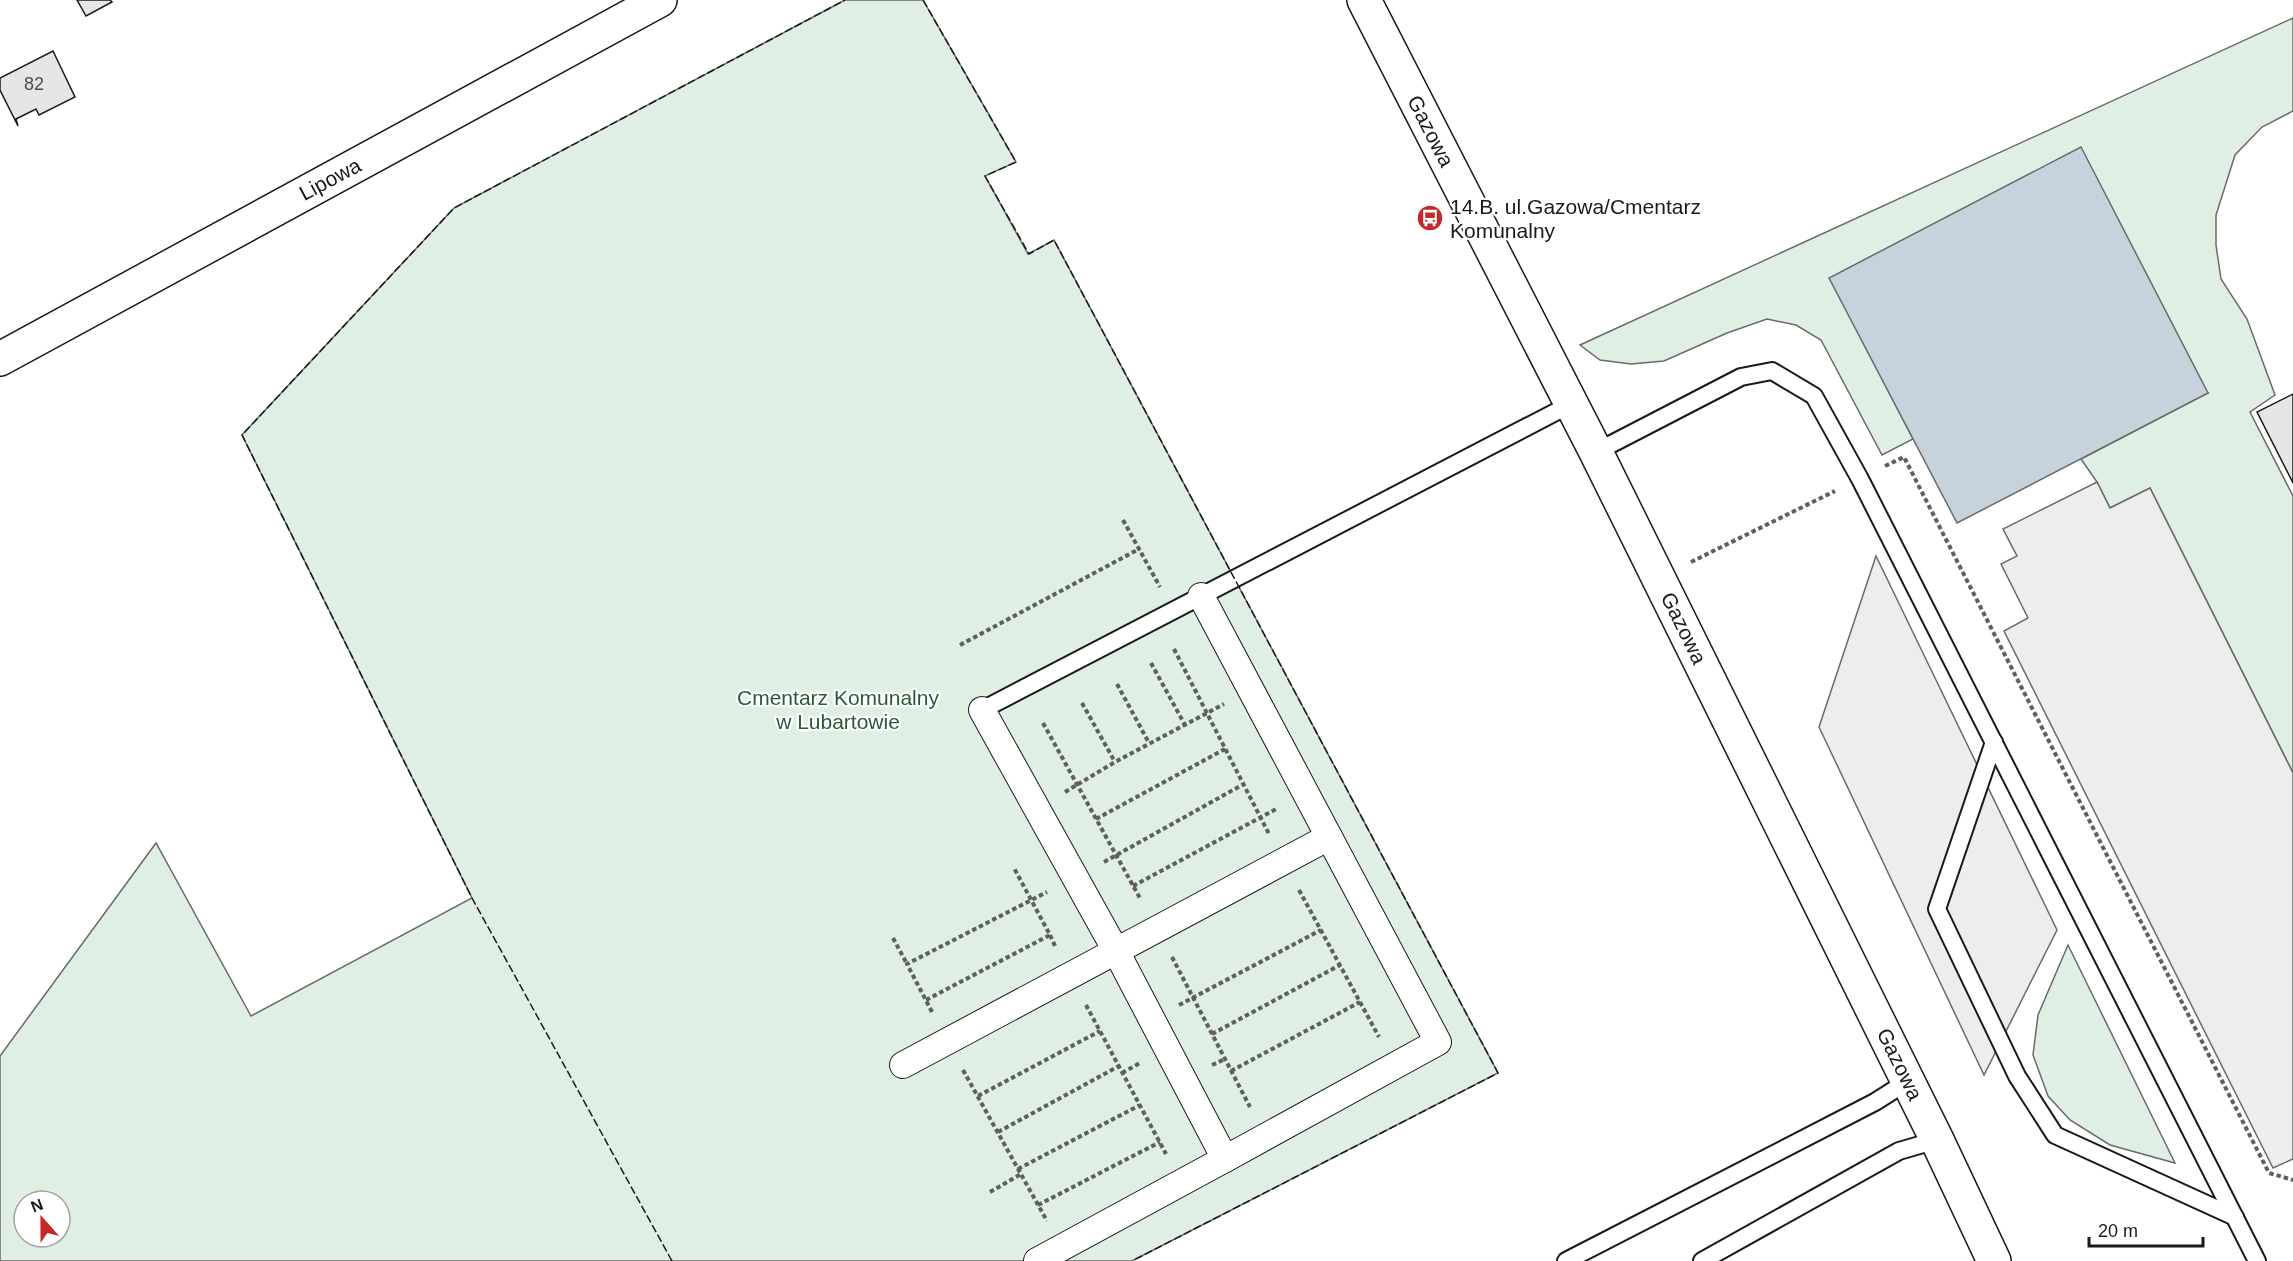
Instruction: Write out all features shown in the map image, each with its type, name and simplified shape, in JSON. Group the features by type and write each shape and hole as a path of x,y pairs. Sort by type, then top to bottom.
{"street":[{"name":"Lipowa","path":"0,359 660,0"},
{"name":"Gazowa","path":"1364,0 1596,452 1908,1081 1994,1261"},
{"path":"1037,1261 1438,1042 1201,596"},
{"path":"982,710 1116,951 1226,1159"},
{"path":"903,1065 1329,837"}],"lane":[{"path":"1596,452 1741,377 1772,371 1814,396 1860,479 2257,1261"},
{"path":"982,710 1571,404"},
{"path":"1994,742 1937,909 2017,1076 2055,1135 2235,1217"},
{"path":"1566,1261 1779,1149 1875,1102 1908,1081"},
{"path":"1702,1261 1899,1152 1937,1140"}],"path":[{"path":"1122,520 1173,611"},
{"path":"960,645 1139,549"},
{"path":"1174,649 1207,713"},
{"path":"1151,663 1185,725"},
{"path":"1117,684 1149,743"},
{"path":"1036,808 1149,743 1250,690"},
{"path":"1082,704 1115,762"},
{"path":"1043,723 1077,786"},
{"path":"1096,819 1225,749"},
{"path":"907,964 1075,878 1242,785"},
{"path":"1133,886 1305,792"},
{"path":"1014,868 1182,1183"},
{"path":"1152,1020 1321,930"},
{"path":"926,1000 1050,935"},
{"path":"893,938 1062,1247"},
{"path":"1212,1034 1340,965"},
{"path":"1231,1071 1360,1002"},
{"path":"978,1096 1100,1031"},
{"path":"998,1132 1119,1066"},
{"path":"1018,1169 1140,1105"},
{"path":"1038,1205 1160,1142"},
{"path":"990,1192 1021,1174"}],"green space":[{"name":"Cmentarz Komunalny w Lubartowie","path":"845,0 923,0 1016,162 985,176 1028,254 1054,240 1498,1073 1132,1261 0,1261 0,1056 156,843 251,1016 472,898 242,435 454,208"},
{"path":"2293,18 2293,111 2262,127 2235,155 2216,215 2216,245 2221,279 2247,319 2275,395 2250,412 2293,496 2293,773 2150,488 2110,508 2097,482 2081,459 2208,393 1830,278 1913,439 1882,455 1821,340 1796,325 1767,319 1727,333 1664,361 1631,364 1600,360 1580,345"},
{"path":"2068,945 2175,1163 2110,1145 2070,1120 2048,1096 2033,1055 2038,1015"}],"shaded area":[{"path":"2081,147 2208,393 1957,523 1829,278"},
{"path":"2097,482 2110,508 2150,488 2293,773 2293,1159 2273,1168 2004,631 2028,618 2001,564 2017,556 2003,529"},
{"path":"1876,556 2057,930 1984,1075 1819,727"}],"building":[{"path":"77,0 110,0 112,2 86,16"},
{"path":"53,51 75,97 39,115 36,109 16,119 18,126 0,90 0,78"},
{"path":"2293,394 2293,483 2257,412"}],"fence":[{"path":"672,1261 472,898 242,435 454,208 845,0"},
{"path":"923,0 1016,162 985,176 1029,254 1054,240 1498,1073 1132,1261"}],"place":[{"name":"14.B. ul.Gazowa/Cmentarz Komunalny","path":"1430,218"}]}
